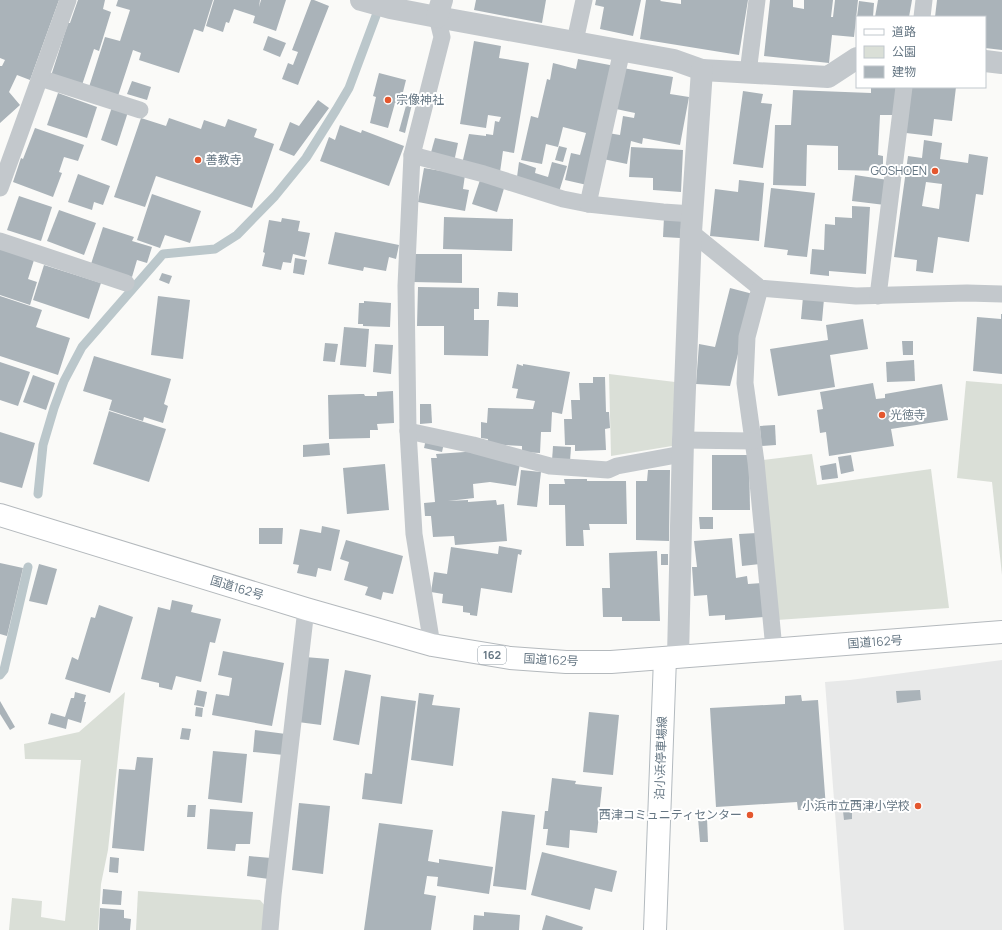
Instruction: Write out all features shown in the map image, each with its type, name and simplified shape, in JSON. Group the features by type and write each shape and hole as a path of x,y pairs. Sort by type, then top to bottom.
{"main road":[{"name":"国道162号","path":"0,515 306,609 432,645 510,658 566,662 611,662 1002,632"},
{"name":"泊小浜停車場線","path":"655,930 671,658"}],"street":[{"path":"365,1 390,8 440,9 575,41 674,60 702,70 828,77 856,59"},
{"path":"986,61 1002,63"},
{"path":"671,658 692,223 702,70"}],"lane":[{"path":"0,188 68,0"},
{"path":"575,41 584,0"},
{"path":"748,73 757,0"},
{"path":"922,16 924,0"},
{"path":"432,645 414,534 408,431 406,286 412,155 442,37 440,9"},
{"path":"588,204 622,50"},
{"path":"40,78 140,110"},
{"path":"878,296 904,88"},
{"path":"412,155 484,174 545,194 588,204 664,212 692,223 760,288 856,296 967,293 1002,294"},
{"path":"0,241 126,283"},
{"path":"760,288 747,337 745,383 756,462 774,649"},
{"path":"408,431 473,445 550,466 608,470 682,447 753,441"},
{"path":"270,930 306,609"}],"shaded area":[{"name":"小浜市立西津小学校","path":"1002,660 1002,930 844,930 825,682"}],"green space":[{"path":"609,374 675,382 672,446 611,456"},
{"path":"966,381 1002,384 1002,575 992,482 957,478"},
{"path":"812,454 817,485 931,469 949,608 777,620 763,460"},
{"path":"125,692 108,850 101,884 98,930 9,930 12,898 42,901 41,917 65,921 81,760 25,759 24,744 79,732"},
{"path":"138,891 260,900 267,908 265,930 136,930"}],"building":[{"path":"0,0 59,0 30,80 17,75 9,92 20,105 0,123 0,66 2,66 5,60 0,58"},
{"path":"78,0 105,0 103,9 111,12 99,51 94,49 82,85 51,76 68,23 70,23"},
{"path":"118,0 213,0 203,32 194,29 179,73 139,60 141,53 133,50 118,96 89,87 105,37 120,41 130,10 116,6"},
{"path":"214,0 260,0 259,7 261,0 286,0 276,31 253,23 255,16 234,9 229,23 226,22 223,32 206,26"},
{"path":"311,0 329,6 298,85 282,79 288,63 293,65 298,52 292,50"},
{"path":"476,0 546,0 542,23 474,10"},
{"path":"596,0 641,0 633,36 600,29 604,7 595,5"},
{"path":"646,0 661,0 660,1 681,4 681,0 748,0 739,55 640,39"},
{"path":"770,0 793,0 793,7 804,9 804,0 833,0 831,17 833,17 835,0 858,0 854,37 832,35 829,63 764,56"},
{"path":"878,0 912,0 909,16 875,16"},
{"path":"937,0 1002,0 1002,50 986,48 986,16 935,16"},
{"path":"859,1 874,3 873,16 857,16"},
{"path":"268,36 286,43 280,57 263,50"},
{"path":"474,41 501,46 499,58 529,63 514,153 503,151 500,172 462,164 469,134 486,136 486,134 493,135 495,121 499,122 501,117 488,115 486,128 460,124"},
{"path":"578,59 615,66 587,185 565,180 571,153 580,155 586,133 563,127 558,147 546,144 542,164 521,160 531,116 538,118 547,79 550,80 553,63 576,69"},
{"path":"623,68 673,77 670,94 689,97 680,145 643,138 642,144 631,141 627,164 603,159 608,133 620,135 623,116 634,118 635,113 616,109"},
{"name":"宗像神社","path":"379,73 406,80 400,104 395,103 388,128 370,123 376,97 373,96"},
{"path":"132,81 151,87 147,100 127,94"},
{"path":"871,88 896,88 895,115 880,115 878,155 883,156 883,171 838,170 838,146 807,145 806,186 773,185 775,125 791,125 793,90 871,93"},
{"path":"911,88 956,88 952,121 934,119 932,136 906,133"},
{"path":"743,91 763,94 761,103 772,104 763,168 733,164"},
{"path":"58,93 97,107 87,138 47,125"},
{"path":"318,100 329,108 294,156 279,150 290,122 299,126"},
{"path":"407,102 412,104 405,133 399,131"},
{"path":"112,107 128,112 117,146 101,140"},
{"name":"善教寺","path":"141,118 166,126 169,118 201,129 204,120 225,127 228,119 257,129 254,137 274,144 252,208 156,176 145,207 114,197"},
{"path":"340,125 361,133 362,130 404,146 389,186 320,161 329,137 335,140"},
{"path":"35,128 84,145 78,161 64,157 59,172 62,173 53,197 13,182 21,158 23,159"},
{"path":"435,138 458,143 454,162 430,156"},
{"path":"924,140 942,143 940,159 968,163 969,154 988,157 983,195 976,194 969,242 938,237 933,273 916,271 917,260 894,257 908,156 922,158","holes":["926,182 942,184 939,209 922,206"]},
{"path":"559,146 567,148 563,162 555,160"},
{"path":"631,147 683,150 681,192 653,190 653,178 629,177"},
{"path":"519,162 536,168 535,173 548,177 552,162 567,166 559,192 517,177"},
{"path":"424,168 465,175 463,189 469,190 465,211 418,202"},
{"path":"78,174 110,186 103,205 94,202 92,210 68,202"},
{"path":"855,175 888,180 885,205 852,201"},
{"path":"481,177 505,185 497,212 472,204"},
{"path":"739,180 764,183 759,241 710,236 715,189 738,192"},
{"path":"771,188 815,193 807,257 787,255 788,250 764,247"},
{"path":"152,194 201,211 190,243 165,235 160,248 137,240"},
{"path":"19,196 52,207 41,241 7,230"},
{"path":"852,206 870,207 866,274 829,271 829,276 810,274 812,249 824,250 825,224 835,225 835,217 852,218"},
{"path":"59,210 96,223 84,255 47,241"},
{"path":"444,217 513,219 512,251 443,249"},
{"path":"664,217 682,218 680,238 663,237"},
{"path":"282,218 300,221 298,231 310,233 305,257 293,254 291,263 283,262 281,270 262,266 269,220 281,222"},
{"path":"103,227 134,237 132,241 152,247 147,263 137,260 132,277 91,264"},
{"path":"335,232 399,245 396,259 389,257 386,271 364,267 363,271 328,264"},
{"path":"0,249 34,260 28,279 37,282 30,305 0,295"},
{"path":"412,254 462,254 462,283 412,282"},
{"path":"295,258 307,260 304,275 293,273"},
{"path":"44,265 101,283 89,319 33,300"},
{"path":"162,273 172,276 169,284 159,280"},
{"path":"418,287 479,288 479,309 474,309 474,320 489,320 488,356 444,355 444,326 417,326"},
{"path":"730,288 753,294 730,386 696,384 699,344 715,347"},
{"path":"498,292 518,293 518,307 497,306"},
{"path":"0,296 42,310 36,327 70,338 58,375 0,356"},
{"path":"158,296 190,300 183,359 151,355"},
{"path":"803,297 824,299 822,321 801,319"},
{"path":"364,301 391,303 390,327 363,326 363,324 358,324 359,303 364,303"},
{"path":"1001,314 1002,374 973,371 977,317 1001,319"},
{"path":"863,319 868,349 830,355 835,387 778,396 770,349 828,340 826,325"},
{"path":"344,327 369,329 366,367 340,365"},
{"path":"902,341 913,341 913,355 903,355"},
{"path":"325,343 338,344 335,362 323,361"},
{"path":"375,344 393,345 391,374 373,372"},
{"path":"94,356 171,379 164,404 168,406 163,423 144,417 143,421 109,410 112,400 83,391"},
{"path":"914,360 915,381 887,382 886,362"},
{"path":"0,362 30,372 18,406 0,400"},
{"path":"517,364 570,372 562,414 552,412 551,432 541,432 540,453 522,452 522,446 487,444 488,439 481,438 481,422 487,423 488,408 533,409 535,401 516,398 518,389 512,388"},
{"path":"33,375 55,383 46,410 23,402"},
{"path":"593,377 605,377 606,412 609,412 610,428 605,429 606,450 575,451 575,445 565,445 564,419 572,419 571,400 580,400 579,383 593,383"},
{"name":"光徳寺","path":"873,383 876,399 885,398 885,394 942,384 948,420 891,429 894,446 829,456 826,432 820,433 817,410 823,409 820,392"},
{"path":"393,391 394,423 377,424 378,430 370,430 370,438 329,439 328,395 364,394 365,396 377,396 377,392"},
{"path":"420,404 431,404 432,423 420,424"},
{"path":"109,411 166,429 149,482 93,464"},
{"path":"775,425 776,445 761,446 760,426"},
{"path":"0,432 35,443 22,488 0,482"},
{"path":"426,439 444,443 442,452 424,448"},
{"path":"329,443 330,455 303,457 303,445"},
{"path":"553,446 571,447 570,462 552,461"},
{"path":"479,451 520,463 516,486 490,482 473,484 474,498 448,501 468,500 468,502 496,500 497,505 504,504 507,541 455,545 454,536 433,537 431,516 425,516 424,503 435,502 431,458 437,458 436,454"},
{"path":"712,455 749,455 750,510 712,510"},
{"path":"851,455 854,471 841,474 838,457"},
{"path":"836,463 838,478 822,480 820,466"},
{"path":"385,464 389,510 347,514 343,468"},
{"path":"521,470 541,472 537,507 517,505"},
{"path":"648,470 670,470 669,541 636,540 636,481 647,481"},
{"path":"564,479 587,479 587,481 626,481 627,524 589,524 590,530 583,530 584,546 566,546 565,505 549,505 549,484 565,484"},
{"path":"699,517 713,517 713,529 700,529"},
{"path":"322,526 340,530 331,571 318,568 316,577 297,573 299,565 293,564 300,529 321,533"},
{"path":"259,528 283,528 282,544 259,544"},
{"path":"757,533 760,564 742,566 739,534"},
{"path":"732,538 736,578 747,576 748,584 762,583 765,617 725,620 725,615 709,616 707,595 694,596 692,567 697,567 694,541"},
{"path":"346,540 403,556 393,594 383,592 381,600 365,595 368,587 344,580 349,562 340,559"},
{"path":"499,546 522,550 521,555 518,554 512,593 481,588 477,616 463,612 463,606 442,603 443,594 431,592 434,572 447,574 451,547 498,554"},
{"path":"657,551 660,621 622,621 622,617 603,617 602,588 610,588 609,553"},
{"path":"661,554 668,554 668,565 661,565"},
{"path":"0,563 23,568 7,636 0,634"},
{"path":"39,564 57,569 47,605 29,601"},
{"path":"172,600 193,605 191,612 221,619 215,643 210,642 201,682 176,676 172,690 159,687 159,683 141,679 158,607 170,610"},
{"path":"99,605 133,617 110,693 65,679 72,657 78,660 91,617 95,618"},
{"path":"223,651 284,663 272,726 212,715 216,694 229,696 232,678 218,675"},
{"path":"305,657 329,659 321,725 298,722"},
{"path":"345,670 371,675 359,745 333,740"},
{"path":"197,690 207,692 204,707 194,705"},
{"path":"920,690 921,700 897,703 896,691"},
{"path":"75,692 86,695 84,702 86,702 81,723 68,719 66,729 48,724 51,713 65,717 71,698 74,698"},
{"path":"419,693 434,695 432,705 460,708 453,766 411,760"},
{"path":"801,695 802,701 818,700 826,808 798,810 797,802 716,807 710,708 785,704 785,696"},
{"path":"381,696 416,701 402,804 362,799 365,773 372,774"},
{"path":"0,701 15,727 10,730 0,714"},
{"path":"196,707 203,708 202,717 195,716"},
{"path":"589,712 619,715 613,775 583,772"},
{"path":"182,728 191,729 189,740 180,739"},
{"path":"255,730 286,734 284,755 253,752"},
{"path":"213,751 247,754 242,803 208,799"},
{"path":"137,757 153,758 144,851 112,848 119,769 135,770"},
{"path":"552,778 576,781 575,784 602,787 597,833 570,830 569,848 546,845 548,829 543,829 545,811 548,811"},
{"path":"299,803 330,806 323,874 292,870"},
{"path":"188,805 196,805 195,817 187,817"},
{"path":"210,809 253,812 250,844 236,844 235,851 207,849"},
{"path":"852,810 852,819 844,820 843,811"},
{"path":"502,811 535,815 526,890 493,886"},
{"path":"698,818 707,818 708,842 700,842"},
{"path":"379,823 433,830 428,861 439,863 439,859 493,867 489,894 437,886 438,877 427,876 424,894 436,896 431,930 364,930"},
{"path":"542,852 617,871 612,892 595,888 590,910 531,895"},
{"path":"249,856 271,858 269,879 247,876"},
{"path":"110,857 119,858 118,873 109,872"},
{"path":"103,889 122,891 121,905 102,904"},
{"path":"100,908 124,910 124,918 131,919 130,930 99,930"},
{"path":"484,912 520,915 519,930 473,930 474,915 484,916"},
{"path":"546,915 583,927 582,930 542,930"}],"waterway":[{"path":"38,494 43,445 54,408 64,381 82,347 163,254 215,249 237,235 275,196 306,158 349,88 380,5"},
{"path":"0,675 4,670 28,567"}],"place":[{"name":"宗像神社","path":"388,100"},
{"name":"善教寺","path":"198,160"},
{"name":"GOSHOEN","path":"935,171"},
{"name":"光徳寺","path":"882,415"},
{"name":"小浜市立西津小学校","path":"918,806"},
{"name":"西津コミュニティセンター","path":"750,815"}]}
